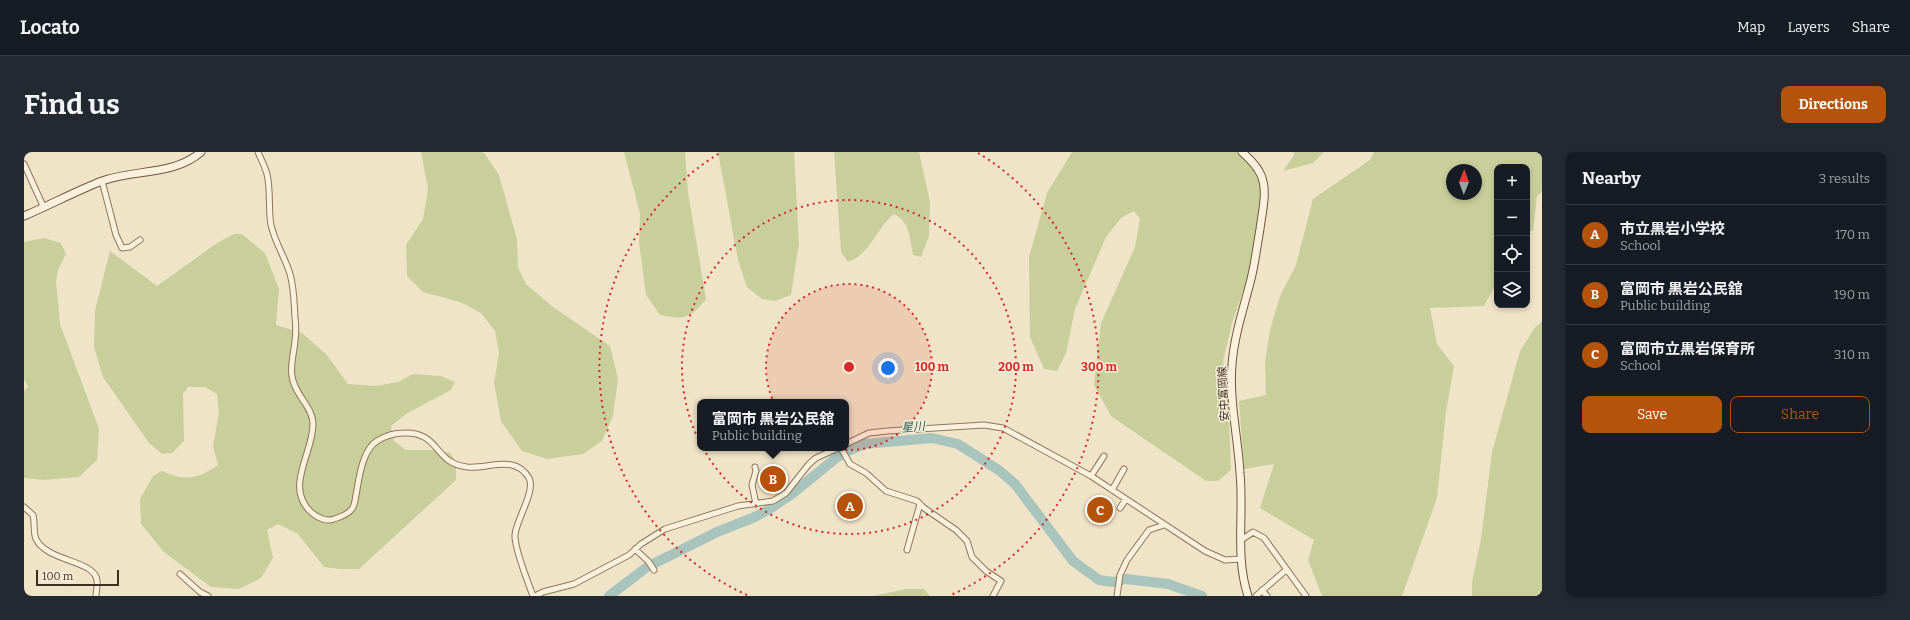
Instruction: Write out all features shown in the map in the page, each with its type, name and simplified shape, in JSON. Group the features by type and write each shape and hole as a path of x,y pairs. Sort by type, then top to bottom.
{"main road":[{"path":"24,216 102,181 120,176 181,165 200,152"},
{"name":"安中富岡線","path":"1242,152 1261,175 1264,194 1251,278 1239,326 1232,365 1232,393 1241,479 1241,559 1243,582 1248,596"}],"street":[{"path":"258,152 267,173 271,224 277,246 290,276 293,293 296,340 291,368 292,378 295,388 312,416 313,423 312,434 301,473 300,486 306,505 312,513 321,519 331,521 346,515 353,509 363,464 369,450 376,442 400,433 415,433 425,436 448,460 459,465 486,467 504,463 515,465 526,474 530,481 530,490 514,536 534,596 543,592 574,584 616,563 651,536 665,529 738,506 773,501 786,493 809,464 816,458 831,451"},
{"path":"24,164 44,208"},
{"path":"102,181 116,235 122,248 130,247 140,240"},
{"path":"849,443 869,433 984,425 1003,428 1024,438 1091,476 1164,525 1212,554 1225,560 1241,559"},
{"path":"844,451 850,464 866,473 886,491 917,501 956,530 967,541 972,557 986,571 1001,581 993,596"},
{"path":"1091,476 1104,456"},
{"path":"755,467 756,471 752,485 756,504"},
{"path":"1112,490 1124,469"},
{"path":"1120,508 1126,499"},
{"path":"907,550 920,504"},
{"path":"24,507 33,515 36,538 39,543 53,555 85,565 94,573 98,580 96,596"},
{"path":"1117,596 1120,575 1127,560 1149,530 1164,525"},
{"path":"1241,540 1252,532 1264,538 1306,596"},
{"path":"635,549 648,561 654,570"},
{"path":"1256,596 1286,570"},
{"path":"180,574 200,592 208,596"},
{"path":"1262,590 1267,596"}],"green space":[{"path":"421,152 482,152 485,154 499,175 517,239 518,267 526,284 553,307 610,346 618,379 613,416 602,441 583,454 547,459 522,451 501,421 494,383 499,353 495,331 481,313 460,302 423,292 407,276 406,245 423,219 428,189"},
{"path":"624,152 685,152 688,192 706,299 696,311 686,316 675,317 660,315 646,295 639,242 640,214"},
{"path":"718,152 794,152 799,243 791,295 775,301 762,299 747,287 738,260"},
{"path":"834,152 919,152 930,202 929,236 921,257 913,255 910,237 906,226 899,217 894,214 882,226 868,247 856,258 848,262 841,252"},
{"path":"1072,152 1237,152 1252,167 1257,176 1260,187 1260,205 1248,276 1232,323 1223,361 1228,401 1231,470 1218,481 1206,481 1111,416 1094,385 1101,323 1135,247 1140,219 1134,211 1121,218 1106,237 1075,309 1066,353 1057,371 1044,369 1030,337 1029,257 1047,193"},
{"path":"1294,152 1324,152 1313,163 1283,171 1294,155"},
{"path":"1374,152 1542,152 1542,191 1537,197 1533,230 1530,232 1530,164 1494,164 1494,288 1484,306 1430,308 1437,344 1454,366 1446,412 1437,498 1402,596 1322,596 1308,560 1314,540 1260,508 1274,464 1244,469 1239,401 1266,395 1265,362 1270,330 1280,296 1296,265 1313,199 1370,160"},
{"path":"234,234 242,234 265,253 279,289 276,325 302,333 326,354 348,384 376,386 398,382 413,374 441,376 455,382 451,390 406,414 391,426 394,441 406,450 439,450 450,453 456,462 456,480 359,569 324,567 298,534 278,524 267,530 273,558 261,578 239,589 211,587 164,552 141,524 140,499 153,476 162,471 185,478 197,476 218,465 213,446 219,413 217,394 205,387 188,387 183,394 184,441 172,453 162,454 149,443 103,377 94,347 95,311 110,251 157,286 217,243"},
{"path":"44,238 61,243 66,254 58,270 56,281 60,324 99,429 97,460 79,477 44,480 24,478 24,391 28,387 24,379 24,242"},
{"path":"1542,322 1542,596 1472,596 1472,582 1481,539 1492,452 1520,351 1536,326"},
{"path":"906,589 924,589 930,596 873,596"}],"waterway":[{"name":"星川","path":"849,451 865,444 932,438 958,444 1000,471 1015,484 1073,561 1099,580 1113,582 1126,579 1168,584 1202,596"},
{"name":"星川","path":"609,596 647,567 717,532 755,517 771,508 793,493 836,458 848,451"}],"place":[{"name":"富岡市 黒岩公民舘","path":"773,479"},
{"name":"市立黒岩小学校","path":"850,506"},
{"name":"富岡市立黒岩保育所","path":"1100,510"}]}
